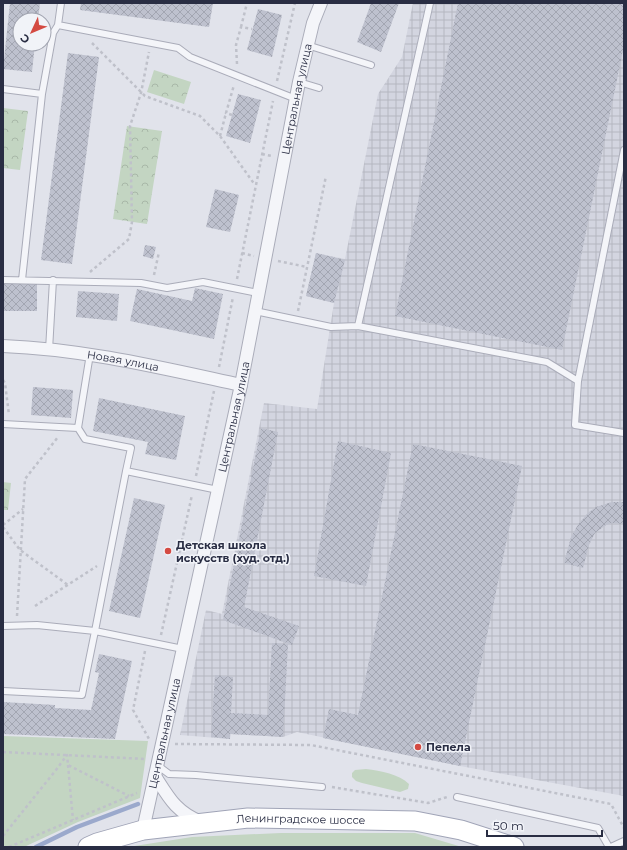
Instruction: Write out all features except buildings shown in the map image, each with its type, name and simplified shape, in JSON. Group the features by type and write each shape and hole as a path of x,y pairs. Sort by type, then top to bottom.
{"main road":[{"name":"Ленинградское шоссе","path":"88,847 143,830 248,818 415,821 461,830 514,847"}],"street":[{"name":"Центральная улица","path":"143,830 154,767 162,744 241,386 299,82 307,44 319,3"},
{"name":"Новая улица","path":"3,346 90,354 241,386"},
{"path":"154,767 169,798 176,807 190,817 203,823"}],"lane":[{"path":"22,280 42,94 54,33 58,25 62,3"},
{"path":"358,326 430,3"},
{"path":"58,25 178,48 190,57 296,99"},
{"path":"307,44 371,65"},
{"path":"299,82 319,88"},
{"path":"3,89 42,94"},
{"path":"624,150 578,381 575,426 624,433"},
{"path":"3,280 140,282 167,288 203,282 258,293"},
{"path":"49,350 52,280"},
{"path":"255,311 331,327 358,326 547,362 578,381"},
{"path":"3,691 82,695 131,448 85,439 78,428 90,354"},
{"path":"6,424 78,428"},
{"path":"126,471 218,490"},
{"path":"3,626 37,625 95,631 183,649"},
{"path":"154,767 169,774 196,775 322,787"},
{"path":"458,797 598,828 610,847 624,841"}],"path":[{"path":"241,27 248,3"},
{"path":"158,644 194,485 275,91 295,3"},
{"path":"78,29 145,96 200,116 220,136 256,186"},
{"path":"78,281 129,239 132,222 130,126 141,93 151,43"},
{"path":"220,136 226,114"},
{"path":"262,154 276,157"},
{"path":"296,319 326,176"},
{"path":"151,285 159,252"},
{"path":"242,253 256,256"},
{"path":"273,260 307,267"},
{"path":"3,380 6,424"},
{"path":"17,626 22,509 25,479 65,427"},
{"path":"22,509 3,526 20,550 68,585"},
{"path":"35,606 110,558"},
{"path":"147,642 133,710 151,743 311,745 611,804 624,828"},
{"path":"3,752 67,755 154,767"},
{"path":"67,755 72,820"},
{"path":"3,836 67,755"},
{"path":"68,765 129,796"},
{"path":"322,787 334,786 428,803 447,797 458,797"},
{"path":"9,847 139,792"}],"shaded area":[{"path":"413,3 624,3 624,796 460,766 297,732 283,737 231,734 230,739 180,735 206,610 222,614 264,403 317,409 334,303 306,296 316,253 345,259 378,94 402,57"}],"green space":[{"path":"154,70 191,82 184,104 147,92"},
{"path":"3,108 28,111 20,170 3,168"},
{"path":"127,126 162,131 147,224 113,219"},
{"path":"3,482 11,483 8,510 3,510"},
{"path":"3,736 148,741 140,798 78,822 24,847 3,847"},
{"path":"366,769 395,775 409,784 408,789 400,792 362,783 356,781 352,777 352,773 355,770"},
{"path":"281,833 415,833 462,847 128,847 192,837"}],"waterway":[{"path":"36,847 77,827 138,804"}],"place":[{"name":"Детская школа искусств (худ. отд.)","path":"168,551"},
{"name":"Пепела","path":"418,747"}]}
